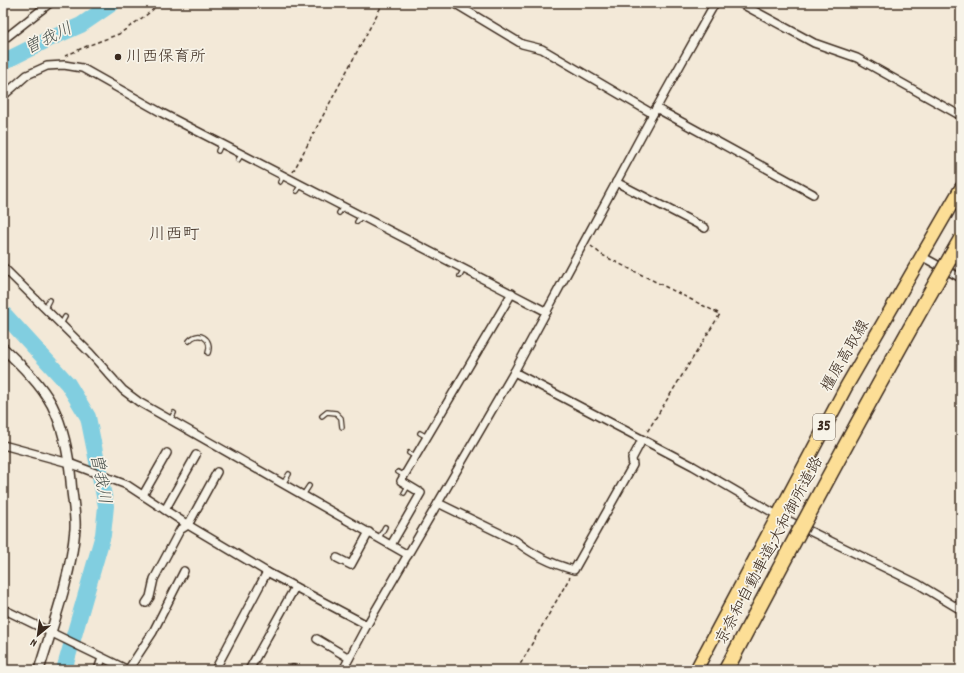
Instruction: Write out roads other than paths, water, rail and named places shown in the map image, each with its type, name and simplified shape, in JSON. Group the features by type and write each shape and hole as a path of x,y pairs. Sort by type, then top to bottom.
{"highway":[{"name":"京奈和自動車道;大和御所道路","path":"726,670 845,446 961,239"}],"main road":[{"name":"橿原高取線","path":"696,670 846,387 961,188"}],"street":[{"path":"3,40 50,3"},
{"path":"454,3 522,44 542,49 654,111 813,194"},
{"path":"343,670 367,625 514,372 654,111 715,3"},
{"path":"740,3 814,43 857,58 961,116"},
{"path":"3,96 26,75 47,66 64,65 82,68 117,91 221,144 240,157 299,188 359,219 464,269 547,312"},
{"path":"616,182 705,228"},
{"path":"921,256 961,278"},
{"path":"3,267 90,353 123,390 139,402 152,405 172,416 283,484 408,555"},
{"path":"391,545 421,493 401,481 512,293"},
{"path":"3,348 23,368 52,405 73,464 75,528 68,572 53,634 39,670"},
{"path":"514,372 693,466 777,515 918,584 961,610"},
{"path":"438,503 516,541 527,550 541,558 574,570 633,465 632,459 642,440"},
{"path":"3,445 73,464 124,483 188,525 267,572 367,625"},
{"path":"143,495 167,453"},
{"path":"165,510 196,455"},
{"path":"146,603 150,597 154,579 180,530 188,525 217,472"},
{"path":"337,558 351,565 369,532"},
{"path":"3,609 128,670 153,632 184,571"},
{"path":"214,670 267,572"},
{"path":"249,670 295,587"},
{"path":"317,639 350,658"},
{"path":"98,670 100,657"}],"lane":[{"path":"218,151 221,144"},
{"path":"460,276 464,269"},
{"path":"45,308 49,300"},
{"path":"61,324 65,317"},
{"path":"189,341 194,337 204,337 207,339 210,346 208,353"},
{"path":"322,416 330,412 336,413 341,418 342,427"},
{"path":"420,433 427,437"},
{"path":"409,453 416,457"},
{"path":"398,472 405,476"},
{"path":"283,484 289,474"},
{"path":"303,495 308,486"},
{"path":"404,493 408,486"},
{"path":"379,538 385,527"}],"waterway":[{"name":"曽我川","path":"3,62 81,25 113,3"},
{"name":"曽我川","path":"3,313 68,384 88,417 106,506 103,535 64,670"}],"place":[{"name":"川西保育所","path":"118,57"}],"district":[{"name":"川西町","path":"174,236"}]}
